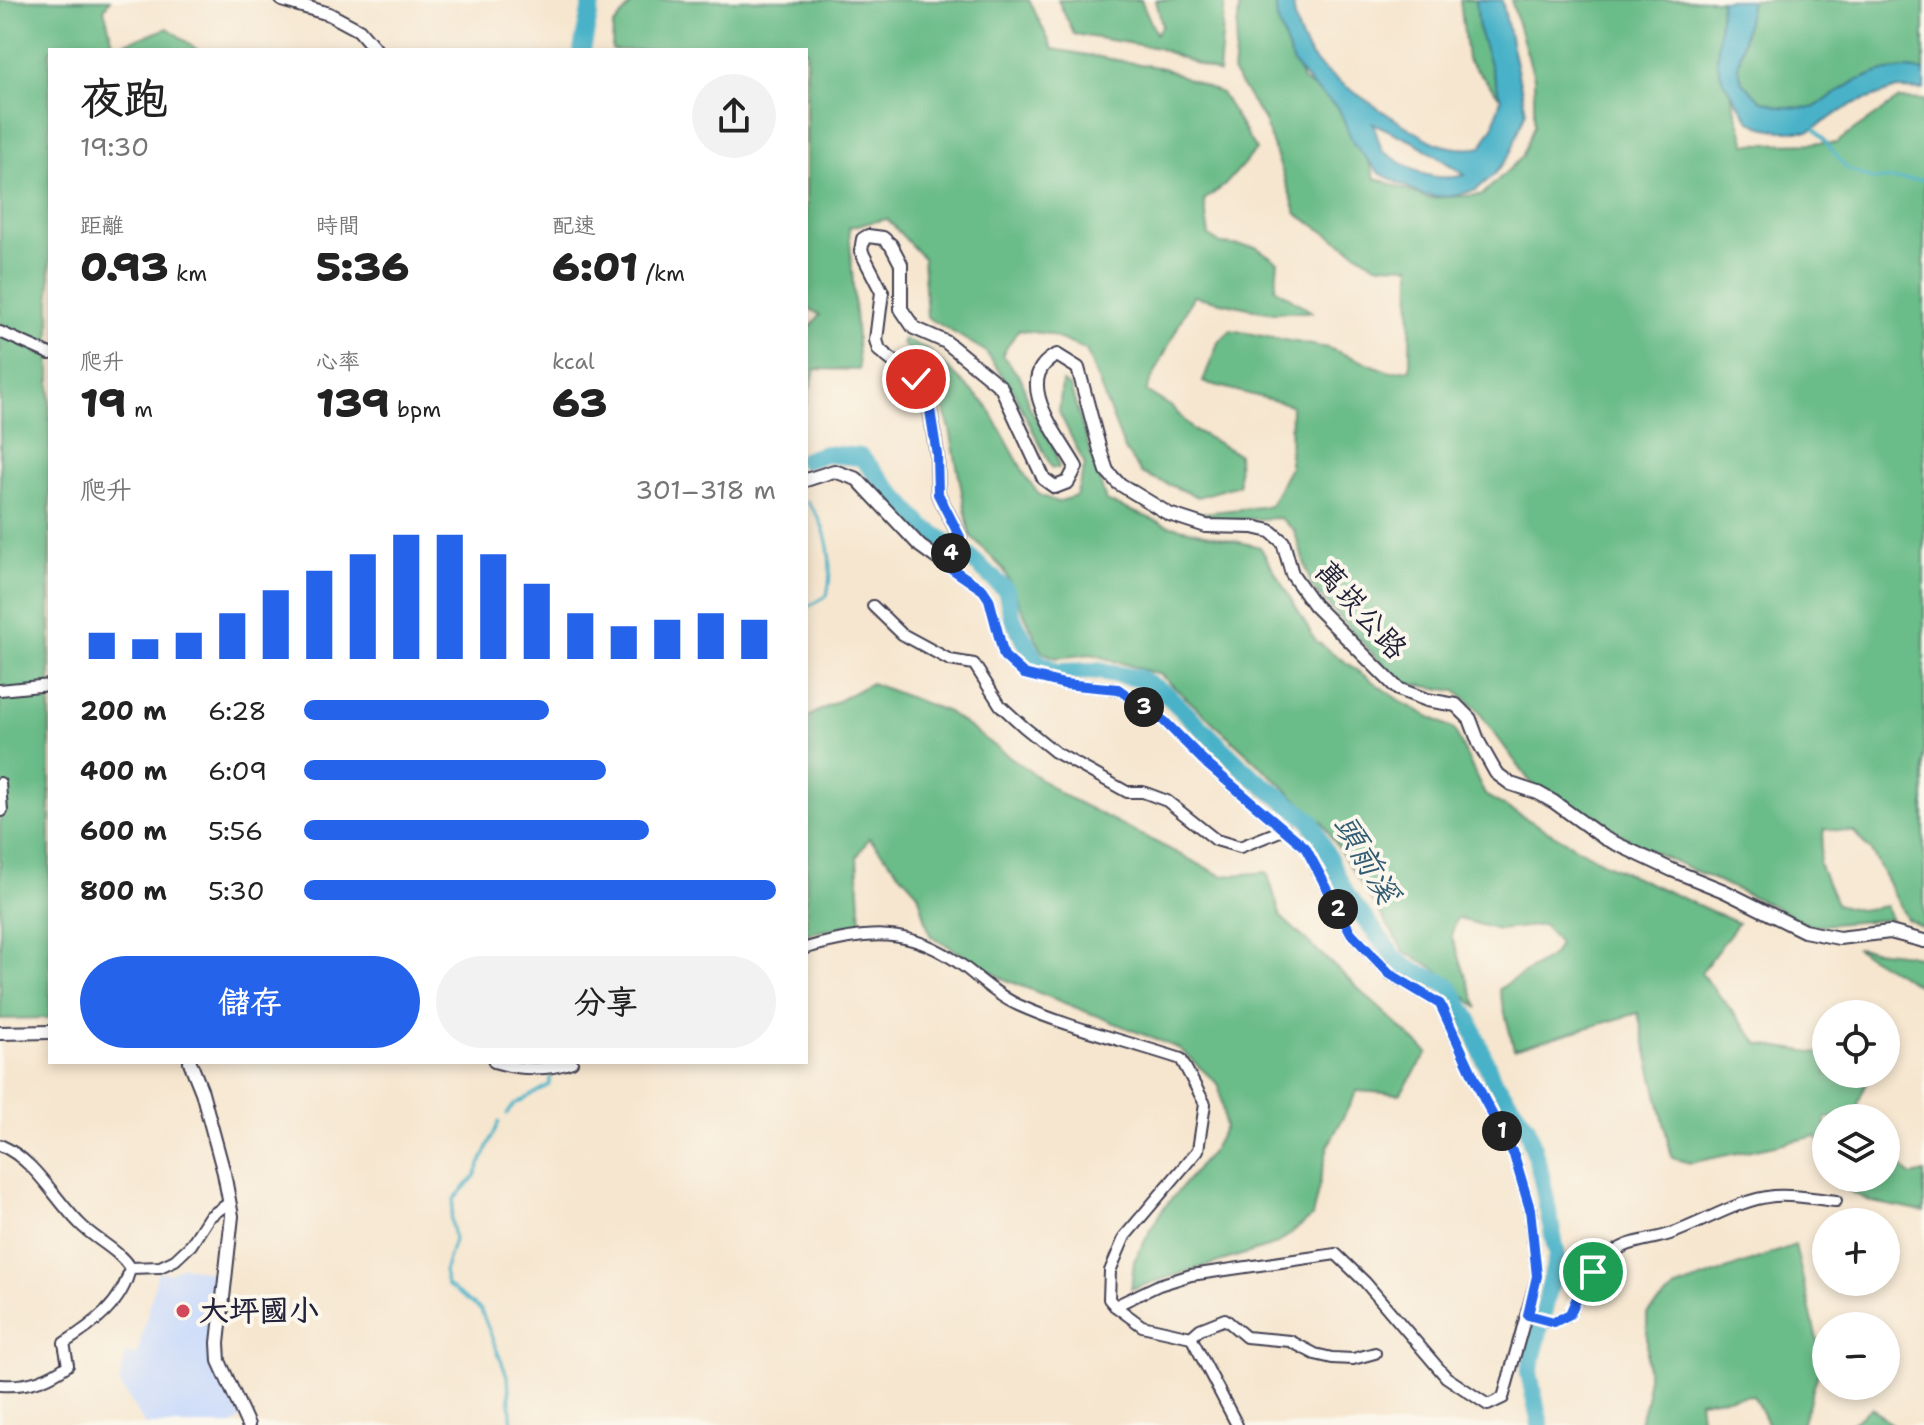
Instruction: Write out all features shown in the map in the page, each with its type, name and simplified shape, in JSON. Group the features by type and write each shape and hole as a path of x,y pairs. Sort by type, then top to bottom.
{"street":[{"path":"282,0 329,14 359,30 374,48"},
{"name":"萬崁公路","path":"945,564 960,537 938,494 937,455 928,397 916,379 879,350 876,340 882,292 861,251 863,239 868,236 883,238 891,245 901,264 901,309 914,328 946,342 1001,387 1044,479 1055,487 1068,482 1076,467 1045,420 1038,388 1038,371 1045,361 1057,355 1078,368 1107,471 1118,483 1169,514 1206,526 1253,527 1270,531 1283,542 1292,574 1314,605 1398,689 1419,698 1456,705 1470,719 1496,773 1511,784 1554,802 1604,838 1724,891 1804,931 1839,938 1890,932 1924,941"},
{"path":"0,332 48,353"},
{"path":"808,479 834,471 857,479 920,546 983,590 989,599 1004,656 1024,674 1064,684 1118,689 1164,721 1208,765 1305,847 1351,933 1390,974 1440,1004 1514,1155 1530,1209 1537,1276 1503,1398 1488,1405 1446,1377 1365,1282 1336,1254 1191,1275 1159,1285 1115,1306"},
{"path":"873,606 902,634 950,660 974,664 1000,705 1024,727 1055,752 1127,792 1143,792 1167,801 1216,840 1240,847 1285,829"},
{"path":"0,690 48,685"},
{"path":"0,783 0,811"},
{"path":"808,947 850,936 897,935 946,953 1014,1003 1062,1023 1117,1037 1181,1059 1205,1104 1198,1150 1125,1236 1110,1271 1109,1299 1142,1326 1191,1337 1237,1425"},
{"path":"0,1033 48,1032"},
{"path":"191,1064 202,1092 224,1173 232,1216 218,1343 219,1361 248,1425"},
{"path":"500,1064 515,1069 564,1064"},
{"path":"0,1145 19,1153 80,1225 123,1256 130,1268 127,1285 111,1306 81,1333 64,1343 68,1365 49,1376 20,1386 0,1385"},
{"path":"1528,1315 1554,1322 1570,1314 1593,1272 1617,1250 1630,1244 1670,1234 1711,1216 1774,1196 1836,1201"},
{"path":"130,1268 160,1267 175,1260 191,1245 209,1217 229,1203"},
{"path":"1191,1337 1200,1329 1225,1319 1246,1337 1290,1341 1315,1354 1332,1358 1353,1359 1375,1353"}],"shaded area":[{"name":"大坪國小","path":"183,1266 223,1275 214,1347 241,1419 232,1425 145,1425 119,1383 126,1354 137,1355 158,1271 169,1273"}],"green space":[{"path":"0,0 110,0 104,9 114,47 168,28 195,48 48,48 48,1018 0,1019"},
{"path":"635,0 1029,0 1053,49 1163,68 1221,93 1256,150 1224,186 1204,200 1209,236 1221,244 1256,247 1278,262 1275,288 1312,312 1267,312 1193,296 1146,391 1172,407 1192,429 1238,454 1239,485 1198,497 1141,473 1125,450 1086,350 1048,334 1018,330 1002,355 1022,380 1029,406 1056,452 1059,468 1052,468 1014,393 985,351 927,317 923,258 887,219 849,227 859,370 815,369 808,397 808,330 820,315 808,308 808,48 612,48 613,26"},
{"path":"1058,0 1141,0 1156,34 1162,25 1156,0 1225,0 1219,73 1158,48 1074,34"},
{"path":"1240,0 1274,0 1303,81 1349,110 1375,178 1428,198 1482,195 1522,157 1534,125 1534,77 1511,0 1728,0 1726,76 1746,144 1836,143 1899,99 1924,100 1924,928 1907,919 1873,854 1854,832 1824,829 1819,864 1836,904 1859,910 1886,906 1891,919 1810,926 1647,849 1531,783 1476,708 1456,691 1411,684 1390,673 1312,587 1294,530 1280,518 1208,521 1181,511 1202,513 1270,506 1290,467 1291,405 1203,382 1218,342 1231,330 1328,348 1390,372 1410,369 1411,266 1376,265 1297,214 1264,120 1233,73"},
{"path":"1460,0 1476,0 1479,30 1501,98 1467,59"},
{"path":"1751,0 1924,0 1924,71 1906,69 1880,72 1856,81 1813,108 1780,107 1760,100 1742,81 1738,67"},
{"path":"903,339 927,349 987,405 1028,480 1040,495 1057,502 1076,496 1085,465 1059,412 1062,382 1070,387 1106,501 1167,525 1260,547 1316,641 1403,703 1454,729 1485,795 1604,863 1738,923 1701,973 1759,1044 1812,1052 1812,1088 1864,1088 1858,1104 1812,1104 1812,1137 1690,1163 1672,1158 1638,1013 1514,1049 1499,989 1553,955 1559,944 1544,925 1498,930 1457,918 1451,935 1478,1008 1436,969 1404,951 1322,822 1161,675 1092,654 1056,658 1042,652 1004,570 970,535 950,429 931,371 902,344"},
{"path":"871,683 948,712 1061,794 1222,876 1267,872 1281,917 1428,1053 1400,1094 1357,1091 1328,1146 1312,1217 1277,1244 1131,1289 1134,1261 1161,1211 1212,1151 1225,1127 1219,1085 1180,1049 1004,979 930,935 918,893 869,838 857,857 861,923 808,934 808,717"},
{"path":"1855,948 1909,954 1924,960 1924,989"},
{"path":"1900,1166 1912,1176 1924,1173 1924,1212 1872,1202 1851,1192 1900,1192"},
{"path":"1795,1245 1812,1318 1812,1393 1802,1425 1768,1425 1753,1395 1699,1401 1702,1425 1638,1425 1647,1399 1647,1314 1676,1288"},
{"path":"1872,1408 1892,1425 1848,1425"}],"water":[{"path":"1275,0 1293,0 1302,41 1316,62 1337,80 1429,139 1449,147 1471,148 1481,147 1494,125 1501,98 1479,30 1476,0 1502,0 1526,111 1510,154 1495,174 1476,190 1449,197 1423,195 1379,173 1353,143 1339,109 1312,86 1293,63 1277,19","holes":["1373,123 1416,143 1465,175 1441,178 1403,164 1382,151"]},
{"path":"1721,0 1751,0 1738,67 1742,81 1760,100 1780,107 1813,108 1856,81 1880,72 1906,69 1924,71 1924,90 1897,89 1853,104 1809,131 1781,131 1763,127 1750,121 1723,81 1717,61"}],"waterway":[{"name":"頭前溪","path":"582,48 592,0"},
{"path":"1814,127 1846,168 1871,179 1924,180"},
{"name":"頭前溪","path":"808,459 825,454 861,457 923,527 968,556 1006,590 1012,617 1035,660 1056,672 1099,671 1141,679 1166,694 1250,775 1310,820 1346,894 1394,957 1409,969 1448,985 1469,1020 1492,1078 1527,1127 1541,1175 1557,1256 1529,1373 1540,1425"},
{"path":"808,503 825,533 830,571 827,596 808,607"},
{"path":"507,1114 514,1105 549,1085 551,1076"},
{"path":"499,1122 475,1176 454,1199 451,1219 454,1240 444,1272 447,1285 481,1310 508,1378 512,1425"}],"place":[{"name":"大坪國小","path":"183,1311"}],"route":[{"path":"916,379 928,397 937,455 938,494 960,537 945,564 983,590 989,599 1004,656 1024,674 1064,684 1118,689 1164,721 1208,765 1305,847 1351,933 1390,974 1440,1004 1514,1155 1530,1209 1537,1276 1528,1315 1554,1322 1561,1320 1570,1314 1593,1272"}]}
